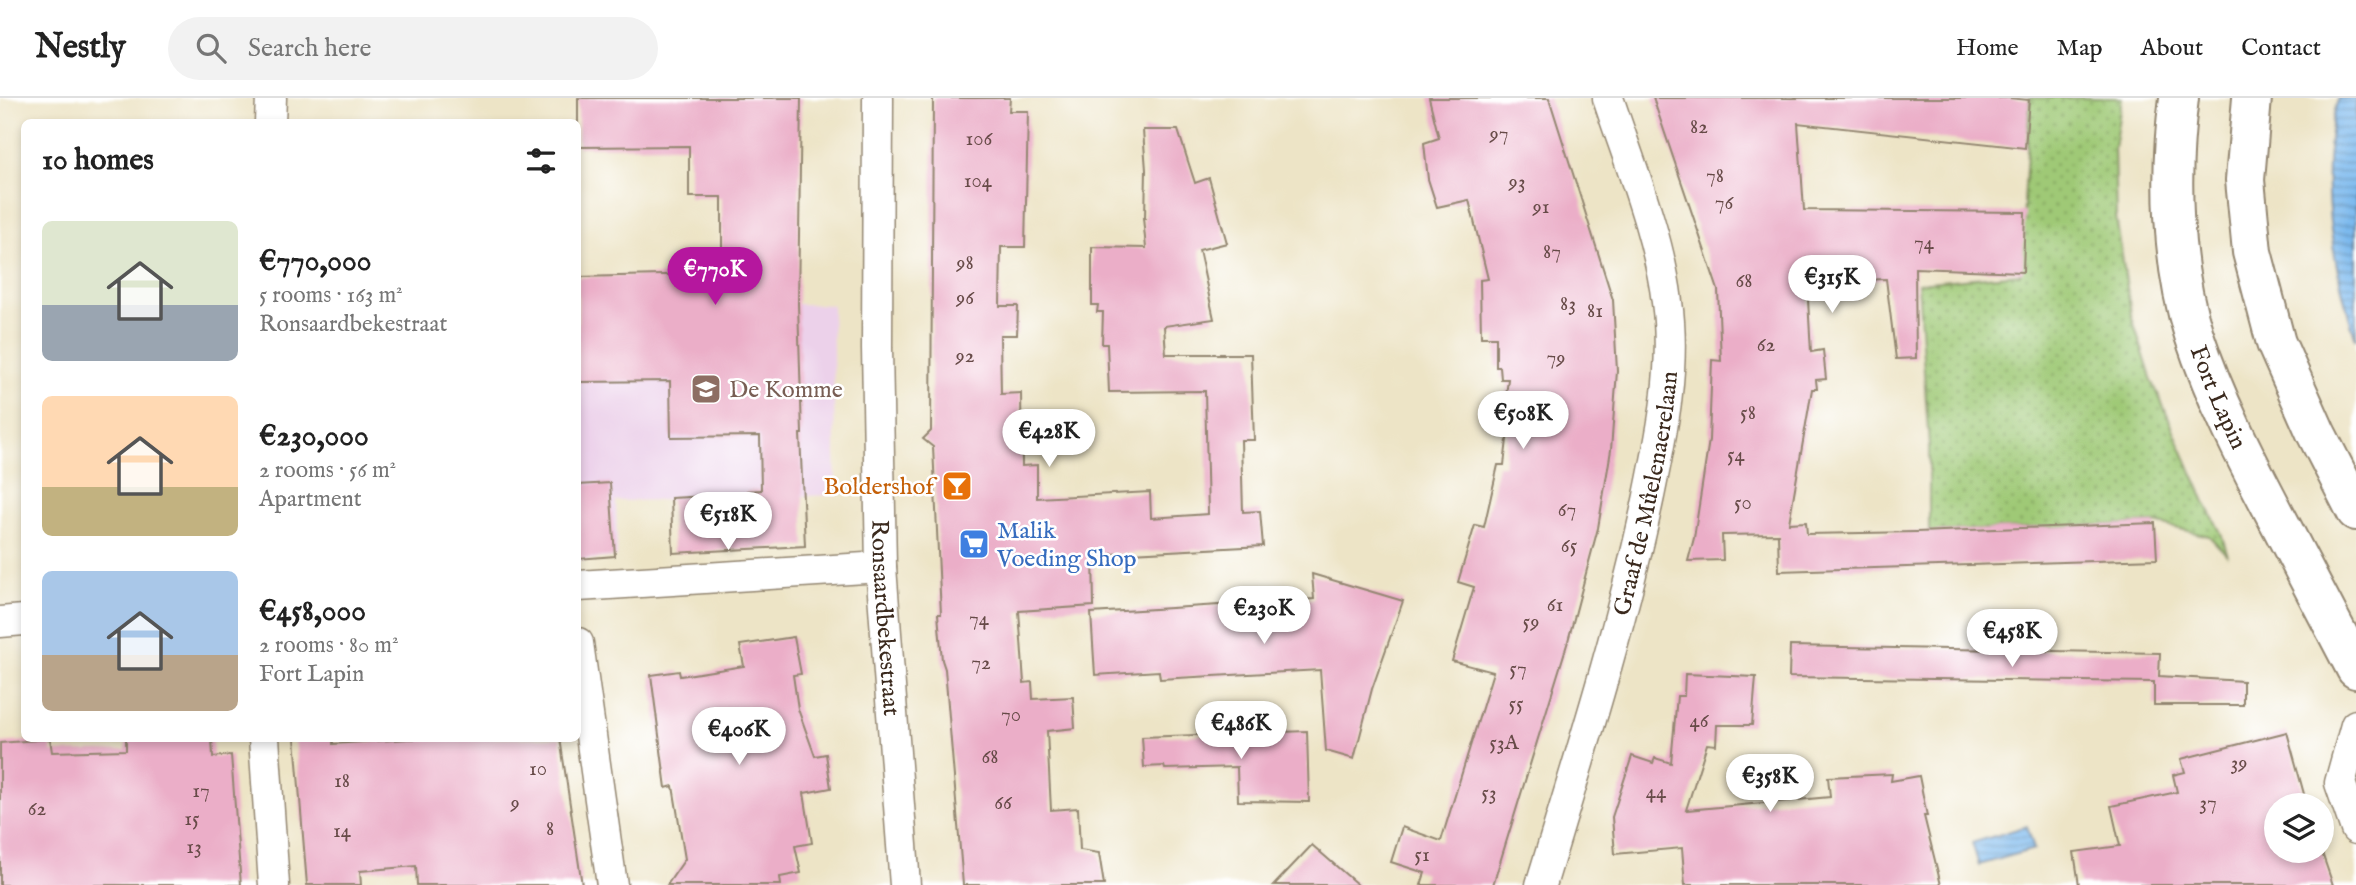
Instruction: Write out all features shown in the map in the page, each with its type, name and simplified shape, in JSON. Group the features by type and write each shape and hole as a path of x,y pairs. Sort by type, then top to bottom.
{"main road":[{"name":"Fort Lapin","path":"2179,98 2175,131 2174,215 2181,275 2194,333 2230,429 2356,669"},
{"path":"2252,98 2245,180 2252,253 2276,343 2316,433 2356,511"}],"street":[{"path":"270,119 271,98"},
{"name":"Ronsaardbekestraat","path":"878,98 877,348 881,568 905,885"},
{"name":"Graaf de Mûelenaerelaan","path":"1541,885 1636,558 1660,442 1670,364 1667,302 1656,248 1608,98"},
{"path":"581,586 881,568"},
{"path":"0,622 21,620"},
{"path":"581,664 612,885"},
{"path":"2356,725 2340,783 2356,829"},
{"path":"264,742 274,885"}],"shaded area":[{"name":"De Komme","path":"832,305 836,495 803,496 765,490 673,500 616,501 617,557 581,561 581,306"}],"green space":[{"path":"2030,98 2122,98 2114,148 2116,217 2131,314 2151,378 2221,533 2228,556 2209,536 2155,523 1929,532 1929,446 1918,283 2020,274"}],"water":[{"path":"2338,98 2356,98 2356,340 2340,281 2330,220 2328,158"},
{"path":"2027,826 2034,849 1979,865 1972,843"}],"building":[{"path":"578,98 801,98 798,304 805,546 673,553 671,498 746,494 747,491 761,490 760,436 671,437 670,381 581,382 581,277 705,274 706,254 722,255 722,197 689,197 689,146 581,147 581,119 578,119"},
{"path":"933,98 1010,98 1009,111 1028,111 1025,247 1001,247 1000,306 1018,306 1017,335 1000,335 1001,394 1021,393 1022,466 1037,465 1037,498 1150,492 1151,518 1208,514 1205,391 1109,392 1107,344 1102,344 1103,312 1097,312 1098,305 1092,305 1092,247 1146,248 1143,218 1146,170 1143,130 1178,130 1195,183 1209,178 1227,243 1199,250 1214,319 1164,326 1166,354 1251,354 1254,440 1241,440 1243,512 1260,511 1263,546 1093,555 1094,606 1019,611 1024,683 1032,682 1033,699 1073,697 1075,728 1047,731 1051,810 1078,808 1080,850 1099,853 1104,885 963,885 938,614 941,614 933,447 923,439 931,431"},
{"path":"1429,98 1549,98 1613,300 1617,371 1611,450 1598,528 1568,641 1493,885 1421,885 1425,873 1391,862 1402,827 1441,841 1493,672 1452,661 1474,587 1458,582 1475,525 1484,527 1498,465 1504,465 1510,414 1504,413 1508,379 1501,379 1500,367 1496,367 1496,337 1481,337 1480,280 1488,279 1469,200 1437,207 1428,179 1424,143 1439,138"},
{"path":"1653,98 2029,100 2025,148 1798,123 1804,210 2025,212 2023,272 1915,268 1916,358 1896,359 1886,279 1807,282 1811,352 1823,350 1826,379 1816,380 1817,389 1812,389 1789,523 1806,522 1807,534 2155,523 2157,559 1779,571 1778,534 1722,535 1723,560 1688,561 1709,440 1712,360 1721,361 1718,290"},
{"path":"610,483 615,556 581,559 581,485"},
{"path":"1312,574 1403,601 1372,689 1354,759 1326,751 1320,670 1160,679 1159,671 1095,675 1091,613 1314,599"},
{"path":"794,637 801,674 793,675 798,709 815,756 826,754 831,788 804,793 812,843 795,846 801,873 780,877 781,885 667,885 685,859 673,786 666,788 651,675 679,671 680,676 744,666 740,645"},
{"path":"1790,646 2160,653 2159,676 2243,681 2243,705 2154,705 2154,682 1789,677"},
{"path":"1685,674 1756,677 1752,725 1717,725 1716,745 1707,744 1686,810 1830,797 1828,777 1892,774 1891,781 1919,776 1927,816 1924,816 1941,885 1685,885 1682,848 1615,854 1612,817 1632,756 1653,763 1655,758 1671,763 1677,696 1684,696"},
{"path":"1307,731 1309,802 1238,801 1237,767 1144,767 1142,737"},
{"path":"2287,732 2304,793 2264,793 2264,863 2325,863 2333,885 2079,885 2074,852 2120,846 2111,806 2177,792 2173,775 2185,772 2181,759"},
{"path":"50,742 52,752 126,750 126,742 212,742 213,757 231,755 241,885 0,885 0,743"},
{"path":"295,742 561,742 582,885 417,885 416,866 360,871 361,885 307,885"},
{"path":"1312,845 1358,885 1274,885"}],"place":[{"name":"De Komme","path":"706,389"},
{"name":"Boldershof","path":"957,486"},
{"name":"Malik Voeding Shop","path":"974,544"}]}
